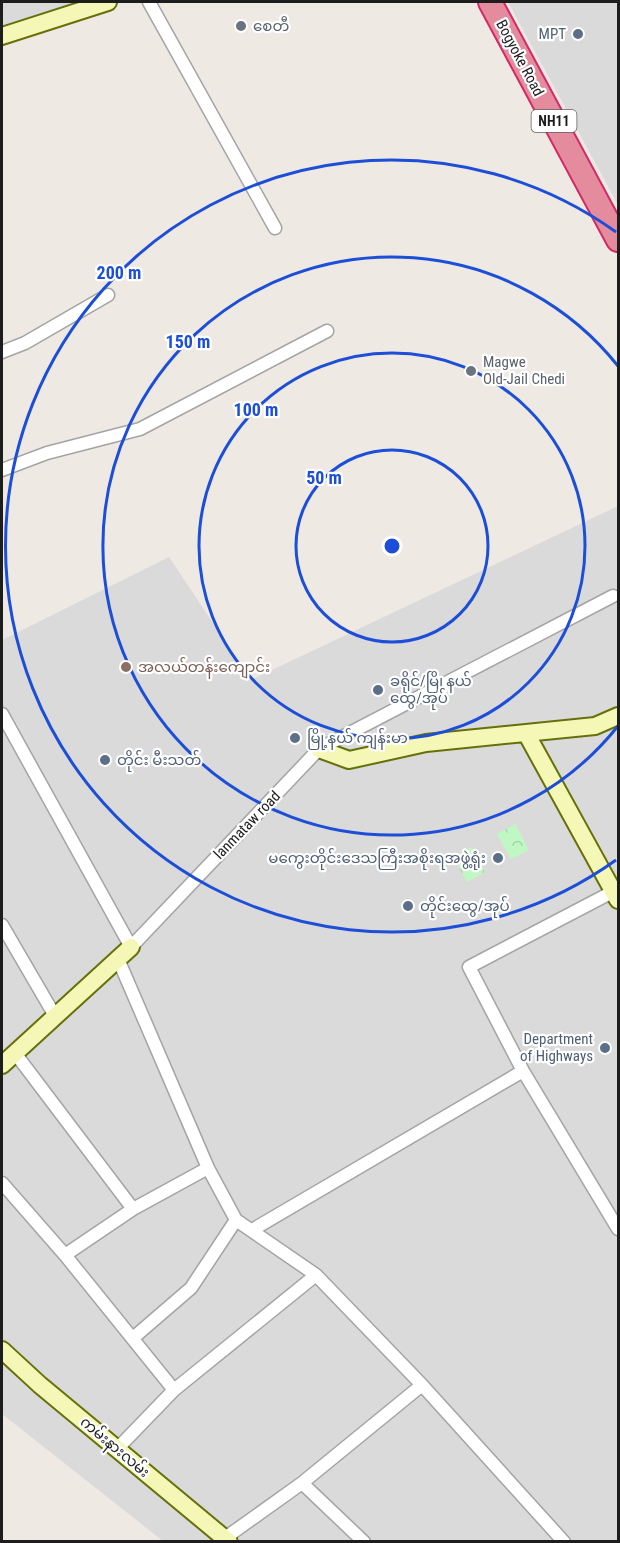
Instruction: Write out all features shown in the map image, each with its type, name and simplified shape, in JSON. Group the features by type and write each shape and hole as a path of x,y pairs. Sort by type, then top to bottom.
{"highway":[{"name":"Bogyoke Road","path":"490,2 618,240"}],"street":[{"path":"2,36 108,2"},
{"path":"149,2 275,228"},
{"path":"2,352 25,343 108,295"},
{"path":"2,470 47,453 140,429 327,331"},
{"name":"lanmataw road","path":"131,947 320,749 613,596"},
{"path":"2,714 131,947 2,1065"},
{"path":"320,749 349,760 426,743 595,726 618,716"},
{"path":"526,733 617,893 469,967 523,1071 618,1229"},
{"path":"2,925 55,1016"},
{"path":"118,959 208,1168 236,1220 316,1275 422,1385 564,1542"},
{"path":"15,1053 133,1209"},
{"path":"252,1230 523,1071"},
{"path":"65,1255 133,1209 208,1168"},
{"path":"2,1183 65,1255 174,1390"},
{"path":"133,1338 191,1288 236,1220"},
{"path":"117,1449 174,1390 316,1275"},
{"name":"ကမ်းနားလမ်း","path":"2,1350 40,1385 227,1540"},
{"path":"227,1540 302,1483 422,1385"},
{"path":"302,1483 364,1542"}],"shaded area":[{"path":"2,2 114,2 2,43"},
{"path":"508,2 618,2 618,205"},
{"path":"618,506 618,876 603,884 618,913 618,1541 163,1541 2,1414 2,640 169,557 251,680"}],"green space":[{"path":"515,824 529,850 511,859 497,834"},
{"path":"471,847 485,872 467,882 453,857"}],"place":[{"name":"စေတီ","path":"241,26"},
{"name":"MPT","path":"578,34"},
{"name":"Magwe Old-Jail Chedi","path":"471,371"},
{"name":"အလယ်တန်းကျောင်း","path":"126,667"},
{"name":"ခရိုင်/မြို့နယ် ထွေ/အုပ်","path":"378,690"},
{"name":"မြို့နယ် ကျန်းမာ","path":"295,738"},
{"name":"တိုင်း မီးသတ်","path":"105,760"},
{"name":"မကွေးတိုင်းဒေသကြီးအစိုးရအဖွဲ့ရုံး","path":"498,858"},
{"name":"တိုင်းထွေ/အုပ်","path":"408,906"},
{"name":"Department of Highways","path":"605,1048"}]}
